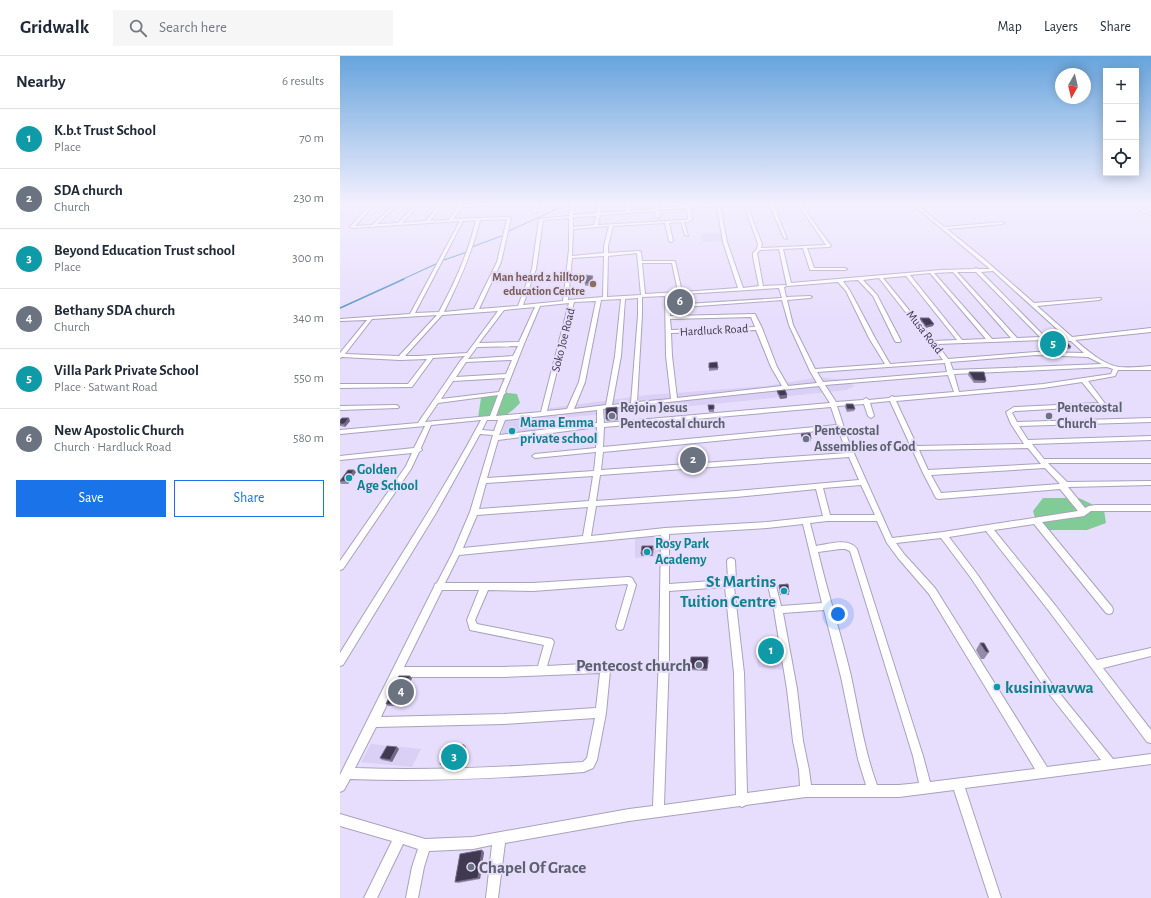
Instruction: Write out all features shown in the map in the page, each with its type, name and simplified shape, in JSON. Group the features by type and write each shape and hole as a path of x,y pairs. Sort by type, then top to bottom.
{"street":[{"path":"411,316 450,242"},
{"path":"400,358 440,314 457,282 472,242"},
{"path":"476,311 494,274 504,242"},
{"path":"520,307 534,268 537,242"},
{"name":"Soko Joe Road","path":"544,412 572,301 565,302 572,242"},
{"path":"570,410 582,382 602,299 605,254 608,242"},
{"path":"725,242 741,289"},
{"path":"759,242 759,249 755,252 755,257 761,287"},
{"path":"759,249 805,248 830,245 828,242"},
{"path":"961,242 1072,340 1105,366"},
{"path":"805,248 815,276"},
{"path":"781,249 789,285"},
{"path":"571,257 639,252 642,296 634,404"},
{"path":"640,262 674,262 680,293"},
{"path":"572,301 781,286 845,269"},
{"path":"815,276 840,281 931,272 976,269 993,270"},
{"path":"976,269 1044,338"},
{"path":"954,271 1015,339"},
{"path":"931,272 990,340"},
{"path":"907,274 960,341"},
{"name":"Musa Road","path":"880,277 947,361 957,393"},
{"path":"860,279 875,295 898,341"},
{"path":"840,281 848,291 872,338 889,366"},
{"path":"781,286 791,325 813,371 833,403 840,427 851,455 890,541 901,556 932,591 1044,773"},
{"path":"667,295 669,366 674,400"},
{"path":"609,407 618,356 623,298"},
{"path":"668,306 810,298"},
{"path":"1033,305 1098,298"},
{"path":"340,320 440,314 538,306 565,302"},
{"path":"340,662 390,579 437,506 478,432 489,418 503,393 515,358 538,306"},
{"path":"420,424 502,309"},
{"path":"668,318 754,316 772,361 786,388"},
{"path":"340,355 370,319"},
{"name":"Hardluck Road","path":"668,332 759,328"},
{"path":"934,343 1044,338 1072,340 1151,330"},
{"path":"476,345 521,344"},
{"path":"813,371 1052,353 1090,355"},
{"path":"340,355 400,358 469,354"},
{"path":"340,386 410,386 431,357"},
{"path":"463,362 515,358"},
{"path":"340,432 429,423 502,418 544,412 600,408 821,384 950,372 1105,366 1116,369 1151,368"},
{"path":"478,432 496,436 601,425 785,410 833,403 957,393 1084,380 1113,375 1116,369"},
{"path":"451,379 509,376"},
{"path":"1084,380 1103,405 1014,409 1008,412 1014,424 1029,444 1065,486 1084,513"},
{"path":"436,401 503,393"},
{"path":"892,398 926,473 937,494 942,496 1061,486 1151,483"},
{"path":"866,400 871,416"},
{"path":"340,408 396,407"},
{"path":"587,539 598,474 601,425 600,408"},
{"path":"340,786 398,672 474,512 502,418"},
{"path":"1014,424 1151,420"},
{"path":"340,567 396,487 418,450 429,423"},
{"path":"535,456 840,427"},
{"path":"914,448 1151,438"},
{"path":"340,458 418,450"},
{"path":"484,481 598,474 787,458 801,459 851,455"},
{"path":"926,473 1045,464 1151,460"},
{"path":"474,512 736,494 864,482"},
{"path":"819,486 826,518"},
{"path":"890,541 943,535 1036,521 1084,513 1089,509 1096,508 1151,508"},
{"path":"456,552 665,531 806,521 826,518 880,518"},
{"path":"806,521 826,606 842,661 865,771 873,791"},
{"path":"1036,521 1109,610"},
{"path":"988,528 1010,554 1151,738"},
{"path":"658,811 664,665 665,531"},
{"path":"943,535 974,576 1049,687 1112,764"},
{"path":"813,550 844,546 851,547 853,549 918,756 926,787"},
{"path":"731,561 732,579 729,584 739,673 742,801"},
{"path":"438,586 540,586 629,580 632,585 620,626"},
{"path":"664,588 769,581 772,584 792,689 806,791"},
{"path":"485,587 471,620 473,627 549,642 541,671"},
{"path":"778,610 826,606"},
{"path":"1096,665 1151,652"},
{"path":"347,773 405,776 480,775 584,767 592,760 601,713 604,669 599,667 503,672 398,672"},
{"path":"373,722 504,719 601,713"},
{"path":"340,820 399,839 425,845 474,843 499,840 658,811 742,801 806,791 873,791 926,787 1151,759"},
{"path":"958,784 996,898"},
{"path":"370,898 399,839"},
{"path":"492,898 499,840"},
{"path":"412,898 418,867 425,845"}],"shaded area":[{"path":"820,377 844,380 855,386 846,390 538,420 538,413 551,408 648,395 767,386"},
{"path":"537,415 536,430 502,434 505,418"},
{"path":"663,532 663,556 635,558 635,536"},
{"path":"783,646 787,670 758,667 756,648"},
{"path":"371,744 421,749 412,767 361,762"}],"green space":[{"path":"499,392 517,394 520,403 506,415 501,417 491,419 478,418 481,398"},
{"path":"1043,498 1079,498 1104,510 1106,523 1087,530 1047,530 1036,522 1033,511"}],"building":[{"name":"Man heard 2 hilltop education Centre","path":"586,275 593,276 591,284 585,284"},
{"path":"920,318 929,318 934,324 926,326"},
{"path":"1050,339 1065,340 1071,347 1056,347"},
{"path":"717,362 718,368 709,368 709,363"},
{"path":"969,372 984,372 986,381 974,380"},
{"path":"785,390 787,395 780,396 777,391"},
{"path":"846,404 853,404 855,409 847,409"},
{"path":"708,405 714,405 714,409 709,410"},
{"name":"Rejoin Jesus Pentecostal church","path":"617,407 617,418 606,419 606,408"},
{"path":"342,418 349,418 344,424 340,424 340,420"},
{"path":"810,433 811,439 803,439 801,434"},
{"path":"689,454 697,454 696,459 688,460"},
{"path":"348,470 354,470 346,481 340,481"},
{"path":"642,546 653,546 652,553 641,554"},
{"name":"St Martins Tuition Centre","path":"788,584 789,592 780,593 779,585"},
{"path":"980,643 984,643 989,652 986,652"},
{"path":"779,644 780,652 760,653 759,646"},
{"name":"Pentecost church","path":"691,657 708,657 707,669 690,668"},
{"path":"399,676 410,676 398,704 386,704"},
{"path":"450,743 464,745 455,765 440,764"},
{"path":"387,746 397,747 390,760 380,758"},
{"name":"Chapel Of Grace","path":"482,850 478,878 455,882 460,854"}],"waterway":[{"path":"472,247 485,242"},
{"path":"444,260 467,252"},
{"path":"401,280 438,263"},
{"path":"340,308 404,279"}],"place":[{"name":"Man heard 2 hilltop education Centre","path":"593,284"},
{"name":"New Apostolic Church","path":"680,302"},
{"name":"Villa Park Private School","path":"1053,344"},
{"name":"Rejoin Jesus Pentecostal church","path":"612,416"},
{"name":"Pentecostal Church","path":"1049,416"},
{"name":"Mama Emma private school","path":"512,431"},
{"name":"Pentecostal Assemblies of God","path":"806,439"},
{"name":"SDA church","path":"693,460"},
{"name":"Golden Age School","path":"349,478"},
{"name":"Rosy Park Academy","path":"647,552"},
{"name":"St Martins Tuition Centre","path":"784,591"},
{"name":"K.b.t Trust School","path":"771,651"},
{"name":"Pentecost church","path":"699,665"},
{"name":"kusiniwavwa","path":"997,687"},
{"name":"Bethany SDA church","path":"401,692"},
{"name":"Beyond Education Trust school","path":"454,757"},
{"name":"Chapel Of Grace","path":"471,867"}]}
